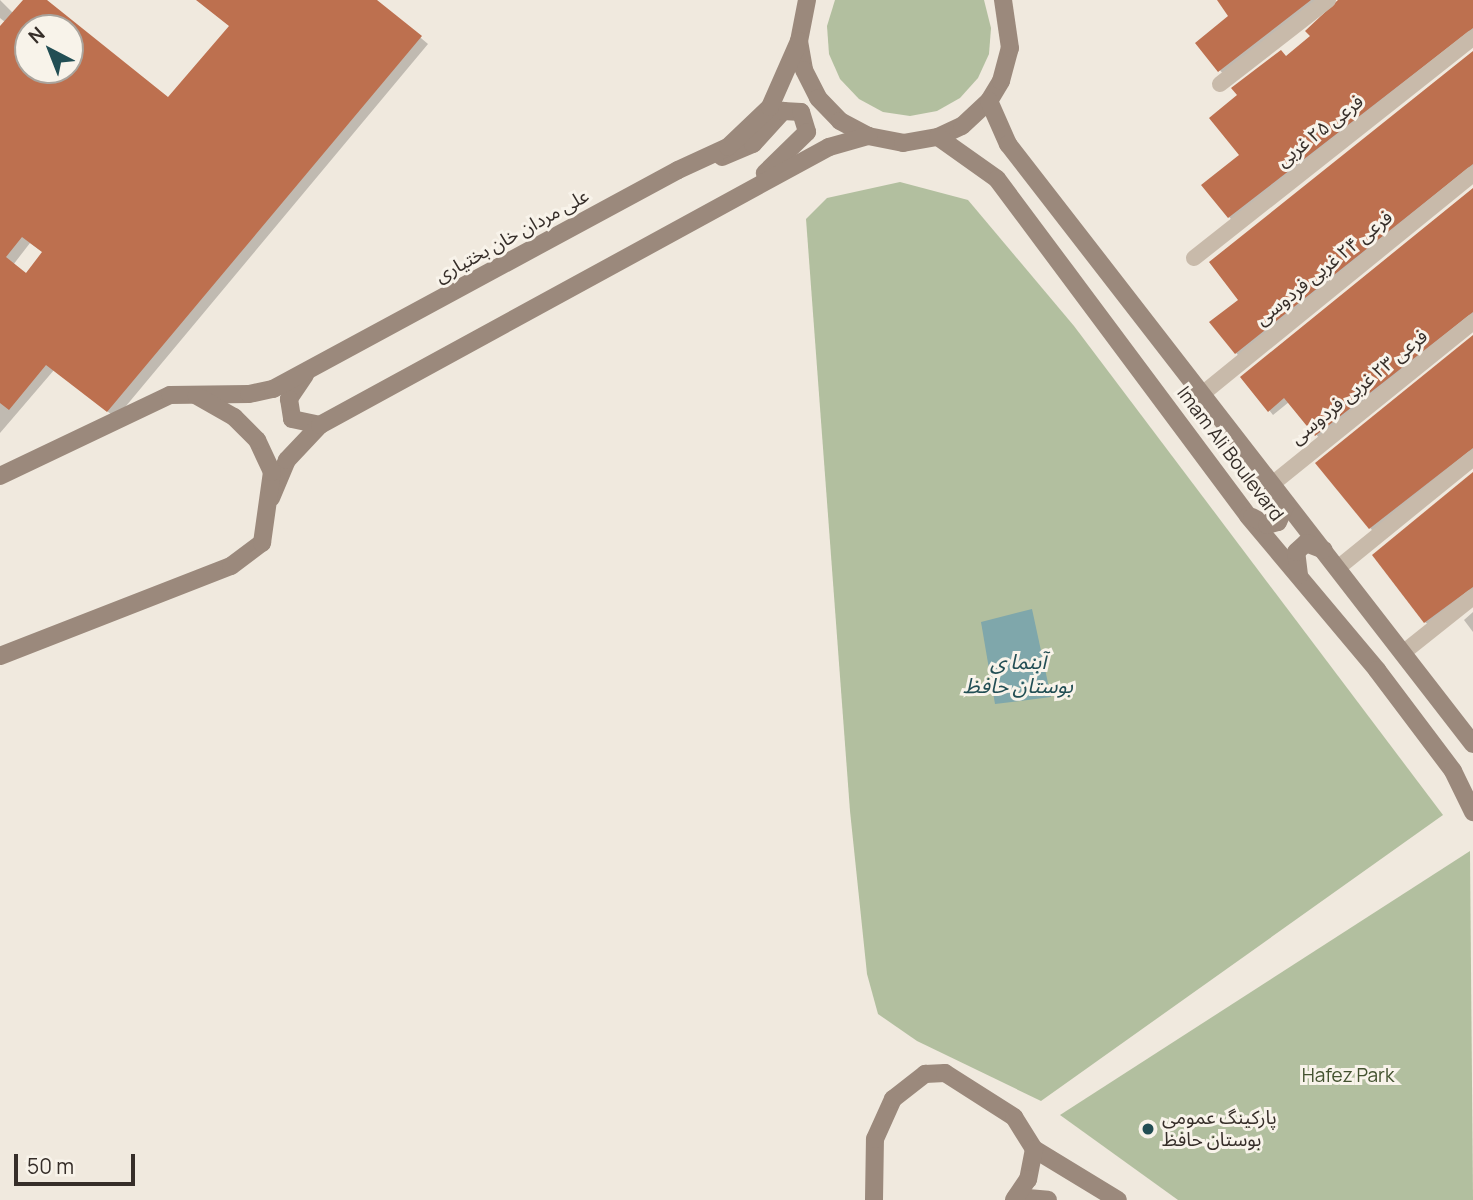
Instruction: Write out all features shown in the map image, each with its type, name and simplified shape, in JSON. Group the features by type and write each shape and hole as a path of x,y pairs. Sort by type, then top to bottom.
{"main road":[{"path":"807,0 799,41 804,70 818,98 840,121 868,136 903,143 938,137 962,126 989,101 1001,80 1010,47 1003,0"},
{"name":"علی مردان خان بختیاری","path":"0,476 170,395 249,394 307,372 728,148 770,107 799,41"},
{"name":"Imam Ali Boulevard","path":"989,101 1008,144 1473,743"},
{"path":"709,156 744,150 783,111 793,109 807,121 807,132 793,148 734,197"},
{"path":"971,160 965,138 978,127 987,128 1008,144"},
{"path":"271,498 287,460 320,425 734,197 830,147 868,136"},
{"name":"Imam Ali Boulevard","path":"938,137 997,179 1248,516 1299,575 1453,771 1473,812"},
{"path":"307,372 289,399 292,419 320,425"},
{"path":"0,656 231,566 262,543 271,498 272,472 257,440 234,417 194,394"},
{"path":"1248,516 1267,525 1278,522 1286,504"},
{"path":"1299,575 1296,552 1306,543 1324,550"},
{"path":"874,1200 875,1139 892,1099 925,1074 944,1073 972,1088 1014,1117 1034,1149 1118,1200"},
{"path":"1015,1198 1028,1179 1034,1149"},
{"path":"1015,1198 1048,1200"}],"street":[{"path":"1220,84 1328,0"},
{"name":"فرعی ۲۵ غربی","path":"1194,258 1473,38"},
{"name":"فرعی ۲۴ غربی فردوسی","path":"1201,395 1473,174"},
{"name":"فرعی ۲۳ غربی فردوسی","path":"1271,485 1473,322"},
{"path":"1339,567 1473,458"},
{"path":"1404,652 1473,597"}],"green space":[{"path":"835,0 984,0 991,28 989,54 978,78 960,98 937,111 910,116 883,112 859,99 840,79 829,54 827,26"},
{"path":"900,182 968,200 1074,326 1443,815 1041,1101 917,1041 878,1014 867,974 850,811 806,219 827,198"},
{"name":"Hafez Park","path":"1470,851 1473,1200 1178,1200 1060,1115"}],"water":[{"name":"آبنما ی بوستان حافظ","path":"1032,609 1051,697 995,704 981,622"}],"building":[{"path":"23,0 47,0 64,14 14,14 14,84 84,84 84,30 168,97 229,26 196,0 377,0 422,36 107,412 46,365 9,410 0,403 0,26","holes":["22,237 42,252 26,273 6,257"]},
{"path":"1217,0 1311,0 1218,72 1195,43 1228,16"},
{"path":"1338,0 1473,0 1473,28 1228,218 1201,185 1239,155 1209,118 1237,95 1231,88 1281,50 1286,56 1310,36 1305,31"},
{"path":"1473,51 1473,164 1235,354 1209,322 1238,300 1209,262"},
{"path":"1473,188 1473,312 1315,436 1284,398 1268,412 1240,377"},
{"path":"1473,335 1473,448 1369,529 1315,463"},
{"path":"1473,472 1473,587 1424,623 1372,555"}],"place":[{"name":"پارکینگ عمومی بوستان حافظ","path":"1148,1129"}]}
